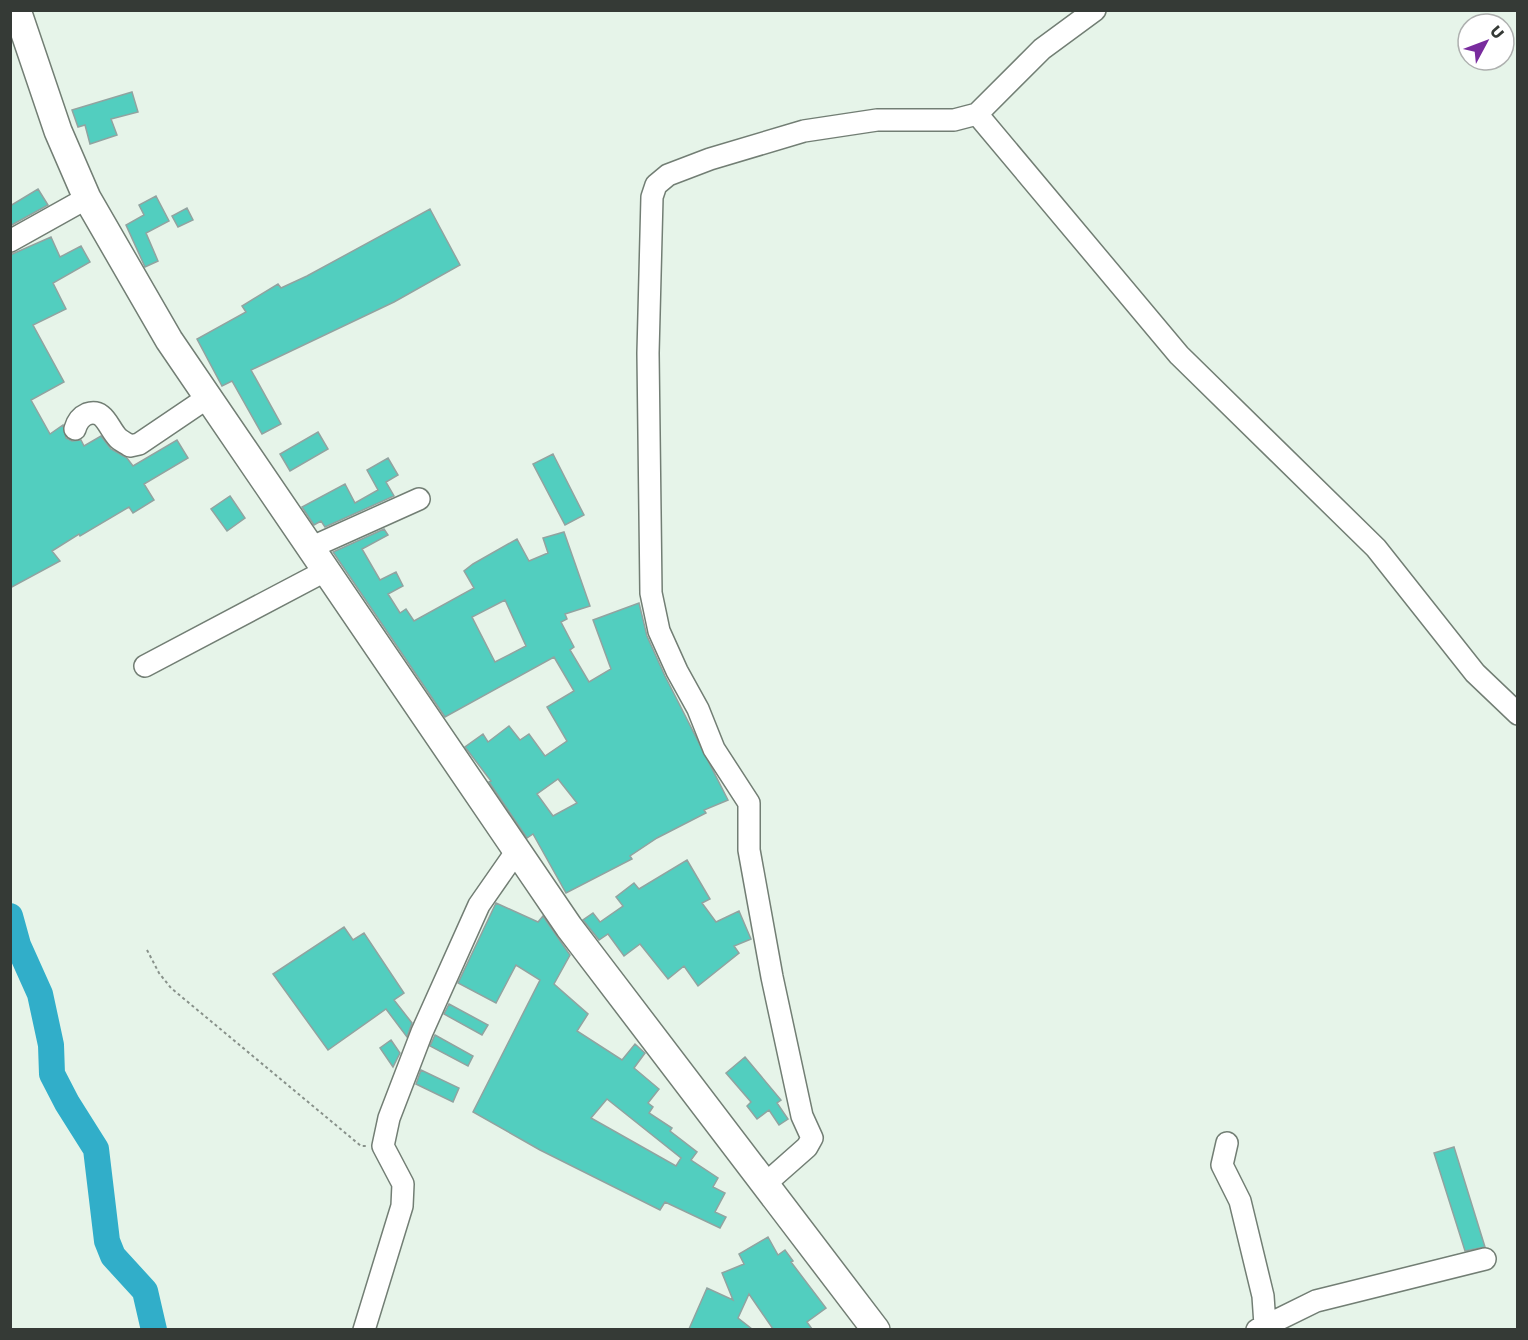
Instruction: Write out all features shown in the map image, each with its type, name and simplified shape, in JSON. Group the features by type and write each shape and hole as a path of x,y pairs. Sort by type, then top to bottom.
{"main road":[{"path":"17,10 58,131 87,198 169,340 518,849 568,927 876,1329"}],"street":[{"path":"765,1184 807,1147 812,1138 802,1116 794,1083 752,872 748,850 749,803 714,749 698,709 677,670 659,631 651,593 648,353 652,197 656,185 668,175 710,159 804,131 878,120 954,120 977,114 1042,49 1095,10"},
{"path":"977,114 1179,355 1376,548 1475,672 1518,714"},
{"path":"10,241 87,198"},
{"path":"75,429 78,421 85,415 95,413 101,415 118,438 130,446 139,444 207,398"},
{"path":"310,548 419,499"},
{"path":"145,666 325,570"},
{"path":"364,1329 402,1206 402,1184 383,1146 389,1118 422,1032 479,905 518,849"},
{"path":"1227,1143 1222,1165 1240,1201 1263,1296 1261,1327 1316,1301 1485,1259"}],"path":[{"path":"147,950 159,974 202,1014 361,1146 383,1146"}],"building":[{"path":"132,92 138,112 111,119 117,135 90,144 85,125 78,127 72,110"},
{"path":"38,189 48,205 10,226 10,206"},
{"path":"156,196 169,221 146,233 158,261 145,267 126,225 144,215 139,205"},
{"path":"187,208 193,220 178,227 172,216"},
{"path":"430,209 460,265 394,302 251,370 281,424 262,434 232,381 222,386 197,339 246,312 242,306 278,284 281,288 307,276"},
{"path":"51,237 60,257 81,246 90,262 53,283 66,309 33,325 64,382 31,400 50,434 63,425 66,438 72,441 81,440 84,446 101,436 111,449 127,458 133,466 177,440 188,458 144,484 154,500 133,513 129,507 80,536 79,534 52,551 60,561 10,588 10,255"},
{"path":"318,432 328,449 290,471 280,454"},
{"path":"553,454 584,515 565,525 533,464"},
{"path":"388,458 398,475 386,482 394,496 325,527 321,521 314,525 302,507 345,484 355,503 378,490 367,470"},
{"path":"230,496 245,518 227,531 211,509"},
{"path":"384,529 388,535 362,549 380,580 396,572 403,586 388,594 400,613 406,609 414,621 474,588 464,571 473,564 517,539 529,561 548,553 543,538 564,532 590,606 565,614 567,619 561,622 574,647 570,650 589,682 611,669 593,620 639,603 647,636 665,676 728,800 704,810 706,813 657,838 630,856 632,859 566,893 533,834 527,838 489,782 491,781 465,747 483,734 488,742 509,726 520,740 529,734 545,756 567,741 547,707 574,691 554,657 445,717 333,552","holes":["505,600 526,646 495,662 472,617","558,779 577,803 553,816 537,794"]},
{"path":"687,860 710,899 702,903 716,922 739,911 751,939 734,946 739,953 698,986 684,966 668,979 640,944 624,956 608,934 599,940 583,920 593,913 600,922 623,906 616,897 634,883 639,889"},
{"path":"496,903 538,922 543,916 570,955 554,984 588,1014 577,1031 622,1060 635,1044 645,1053 634,1068 659,1089 648,1103 653,1107 649,1113 672,1128 670,1131 697,1152 691,1160 718,1178 713,1187 725,1193 715,1212 726,1217 720,1228 665,1202 660,1210 540,1150 473,1112 540,980 516,965 496,1003 458,983","holes":["607,1099 681,1158 676,1166 591,1118"]},
{"path":"344,927 353,940 364,933 404,993 394,1000 412,1023 407,1037 386,1009 328,1050 273,974"},
{"path":"449,1004 488,1025 482,1035 444,1014"},
{"path":"435,1035 473,1056 468,1066 430,1046"},
{"path":"391,1040 400,1053 393,1067 380,1048"},
{"path":"745,1057 781,1100 777,1103 788,1119 779,1125 769,1110 757,1119 747,1106 751,1102 726,1073"},
{"path":"421,1070 459,1088 453,1102 416,1084"},
{"path":"1454,1147 1485,1247 1465,1251 1434,1153"},
{"path":"768,1237 778,1255 785,1250 793,1261 791,1262 826,1308 807,1322 812,1329 773,1329 749,1294 738,1318 752,1329 689,1329 707,1288 733,1300 722,1273 744,1264 739,1254"}],"waterway":[{"path":"10,916 18,945 40,994 51,1045 52,1074 96,1149 107,1241 113,1256 145,1291 154,1330"}]}
